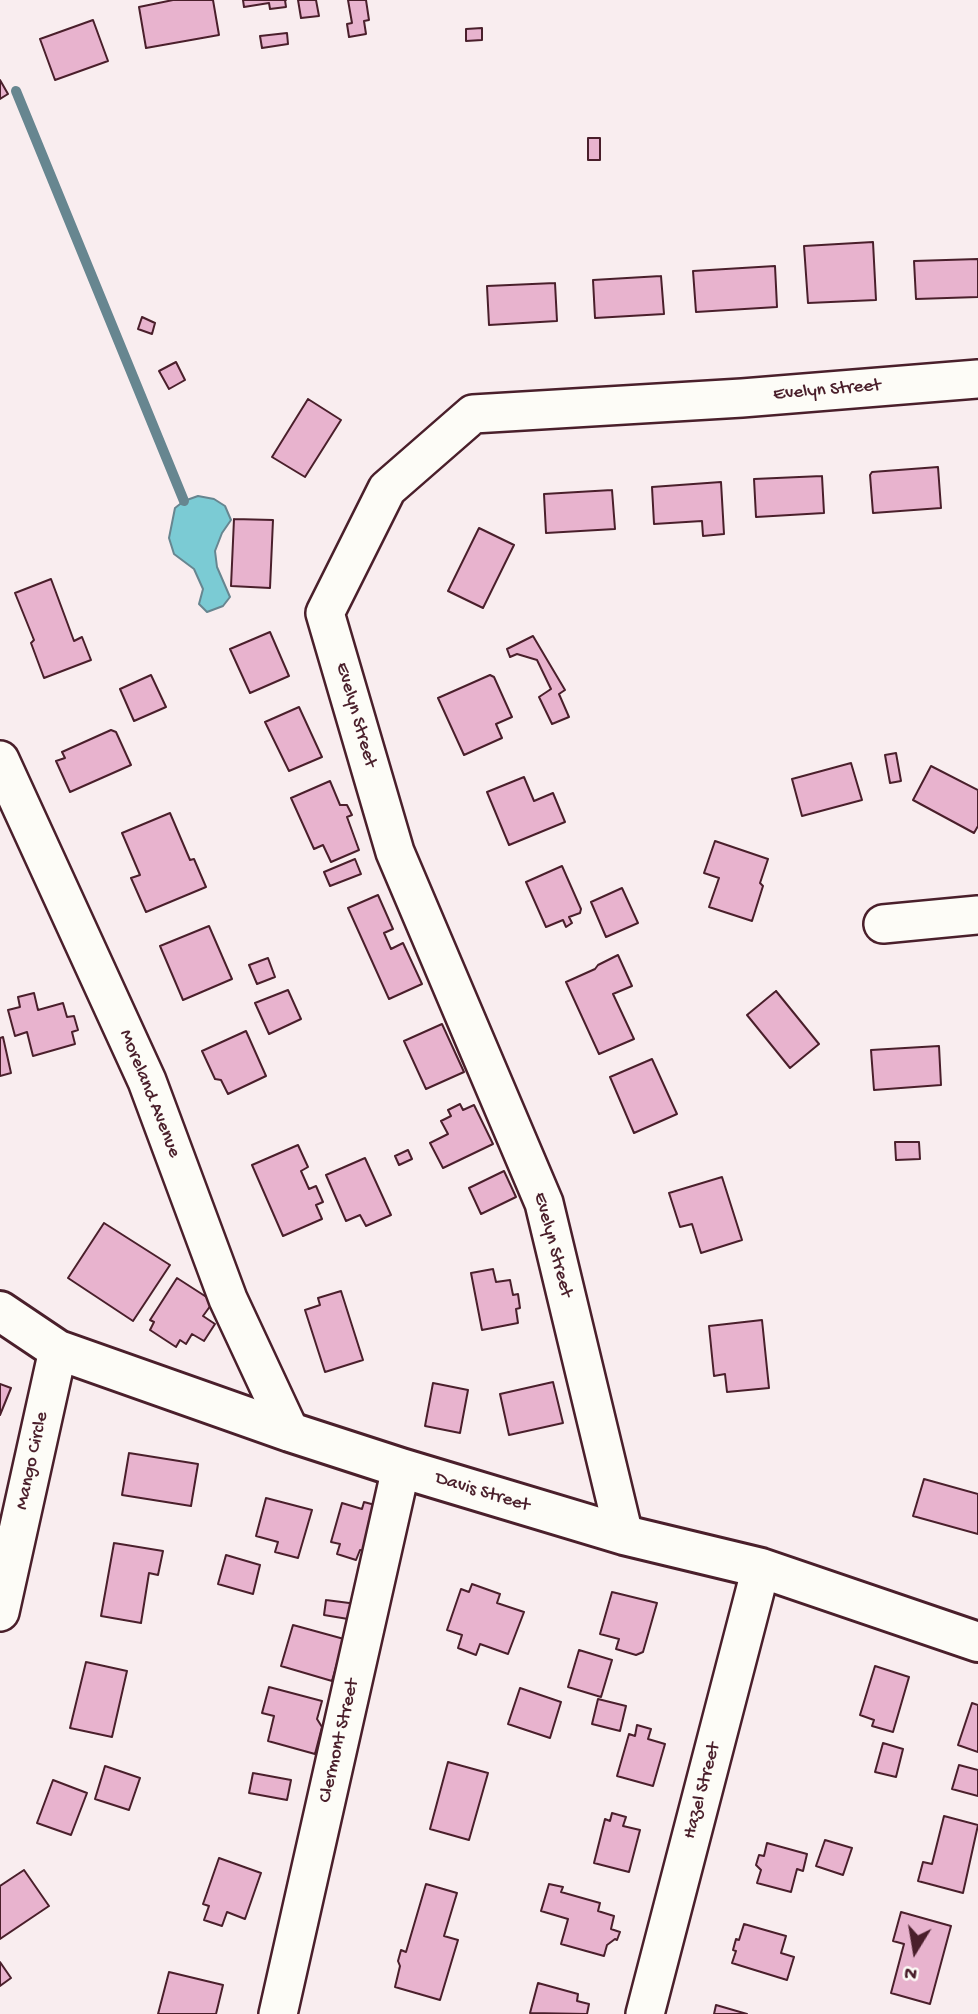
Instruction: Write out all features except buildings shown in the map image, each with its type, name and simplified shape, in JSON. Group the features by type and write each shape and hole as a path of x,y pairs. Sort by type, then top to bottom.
{"main road":[{"name":"Davis Street","path":"0,1311 58,1350 290,1432 624,1535 761,1568 978,1642"}],"street":[{"name":"Evelyn Street","path":"624,1535 544,1203 395,852 325,613 387,489 473,414 742,398 978,379"},
{"name":"Moreland Avenue","path":"0,760 147,1081 228,1299 290,1432"},
{"path":"883,924 978,915"},
{"name":"Mango Circle","path":"0,1612 58,1350"},
{"name":"Clermont Street","path":"278,2014 401,1468"},
{"name":"Hazel Street","path":"645,2014 761,1568"}],"water":[{"path":"198,496 214,499 225,506 231,520 215,551 217,567 230,597 223,606 207,612 199,604 203,589 194,569 174,554 169,538 175,508"}],"waterway":[{"path":"16,91 184,501"}]}
